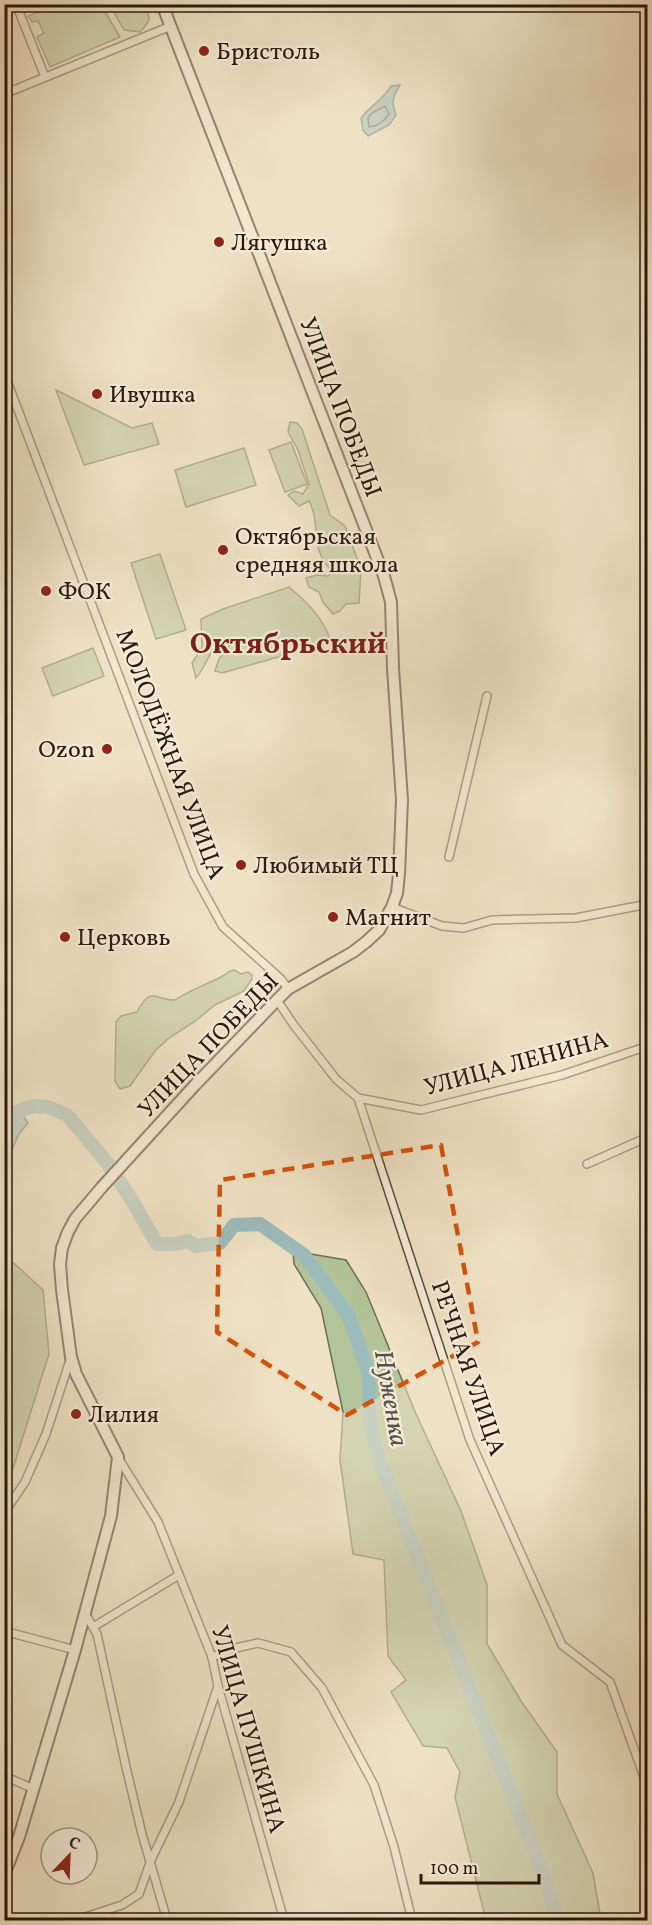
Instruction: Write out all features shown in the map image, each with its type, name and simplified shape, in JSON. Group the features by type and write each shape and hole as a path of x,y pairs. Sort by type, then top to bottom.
{"street":[{"path":"16,4 45,77"},
{"name":"УЛИЦА ПОБЕДЫ","path":"117,1457 76,1374 71,1357 60,1264 62,1248 68,1232 75,1219 102,1187 195,1084 288,989 353,952 379,930 393,907 397,893 402,800 391,602 384,576 162,4"},
{"path":"4,94 171,27"},
{"name":"МОЛОДЁЖНАЯ УЛИЦА","path":"4,373 194,874 223,927 288,989"},
{"path":"449,857 488,696"},
{"path":"393,907 442,926 464,928 492,920 576,918 648,904"},
{"path":"277,1000 336,1079 358,1098"},
{"name":"УЛИЦА ЛЕНИНА","path":"358,1098 421,1110 562,1075 648,1046"},
{"name":"РЕЧНАЯ УЛИЦА","path":"358,1098 470,1440 562,1645 610,1682 648,1788"},
{"path":"587,1164 648,1137"},
{"path":"4,1513 25,1482 46,1434 71,1357"},
{"path":"4,1875 19,1837 75,1650 111,1516 117,1457"},
{"name":"УЛИЦА ПУШКИНА","path":"117,1457 158,1522 212,1657 218,1686 284,1920"},
{"path":"93,1627 179,1575"},
{"path":"85,1613 97,1634 126,1767 167,1920"},
{"path":"4,1631 75,1650"},
{"path":"212,1657 258,1643 291,1652 322,1688 374,1785 394,1847 412,1920"},
{"path":"76,1920 122,1905 139,1894 150,1861 179,1802 218,1686"},
{"path":"4,1776 33,1789"}],"highlighted area":[{"path":"441,1145 478,1342 347,1415 217,1332 220,1180"}],"green space":[{"path":"60,4 101,5 120,37 50,67 37,37 44,33 38,21 32,22 28,16"},
{"path":"110,5 146,5 148,23 140,32 124,30"},
{"path":"56,390 132,428 152,423 159,444 84,465"},
{"path":"290,422 297,423 302,429 330,515 345,526 361,569 359,603 346,604 340,611 333,614 323,602 319,592 309,587 306,578 317,575 328,576 333,572 321,555 313,510 309,501 299,506 288,495 294,491 303,494 309,484 298,450 288,432"},
{"path":"291,442 307,484 285,492 269,450"},
{"path":"244,448 256,485 186,507 175,470"},
{"path":"160,554 186,630 156,639 131,563"},
{"path":"289,587 314,612 331,642 222,673 215,671 219,659 232,642 229,638 213,649 196,678 192,663 202,647 201,619 223,609"},
{"path":"93,648 104,676 53,696 42,668"},
{"path":"234,970 241,974 248,972 252,975 244,991 215,1005 169,1038 155,1051 130,1086 120,1089 115,1081 116,1022 121,1016 137,1012 150,996 175,1000"},
{"path":"293,1251 346,1260 366,1292 416,1414 461,1511 487,1585 487,1644 521,1701 557,1752 557,1794 593,1873 601,1920 486,1920 455,1797 460,1772 447,1748 423,1746 391,1692 406,1680 388,1656 384,1560 353,1554 340,1460 343,1412 321,1308 294,1264"},
{"path":"5,1255 43,1290 49,1354 9,1481 4,1477"}],"water":[{"path":"400,85 394,99 396,115 389,125 368,136 363,130 361,118 391,86"},
{"path":"5,1101 20,1111 28,1123 19,1134 5,1165"}],"waterway":[{"name":"Нуженка","path":"4,1117 33,1106 48,1107 67,1115 105,1160 157,1244 188,1241 196,1246 220,1243 234,1225 260,1224 304,1255 349,1316 369,1375 370,1422 379,1460 535,1853 558,1920"}],"place":[{"name":"Бристоль","path":"204,51"},
{"name":"Лягушка","path":"219,242"},
{"name":"Ивушка","path":"97,394"},
{"name":"Октябрьская средняя школа","path":"223,550"},
{"name":"ФОК","path":"46,591"},
{"name":"Ozon","path":"107,749"},
{"name":"Любимый ТЦ","path":"241,865"},
{"name":"Магнит","path":"333,917"},
{"name":"Церковь","path":"65,937"},
{"name":"Лилия","path":"76,1414"}],"district":[{"name":"Октябрьский","path":"288,643"}]}
